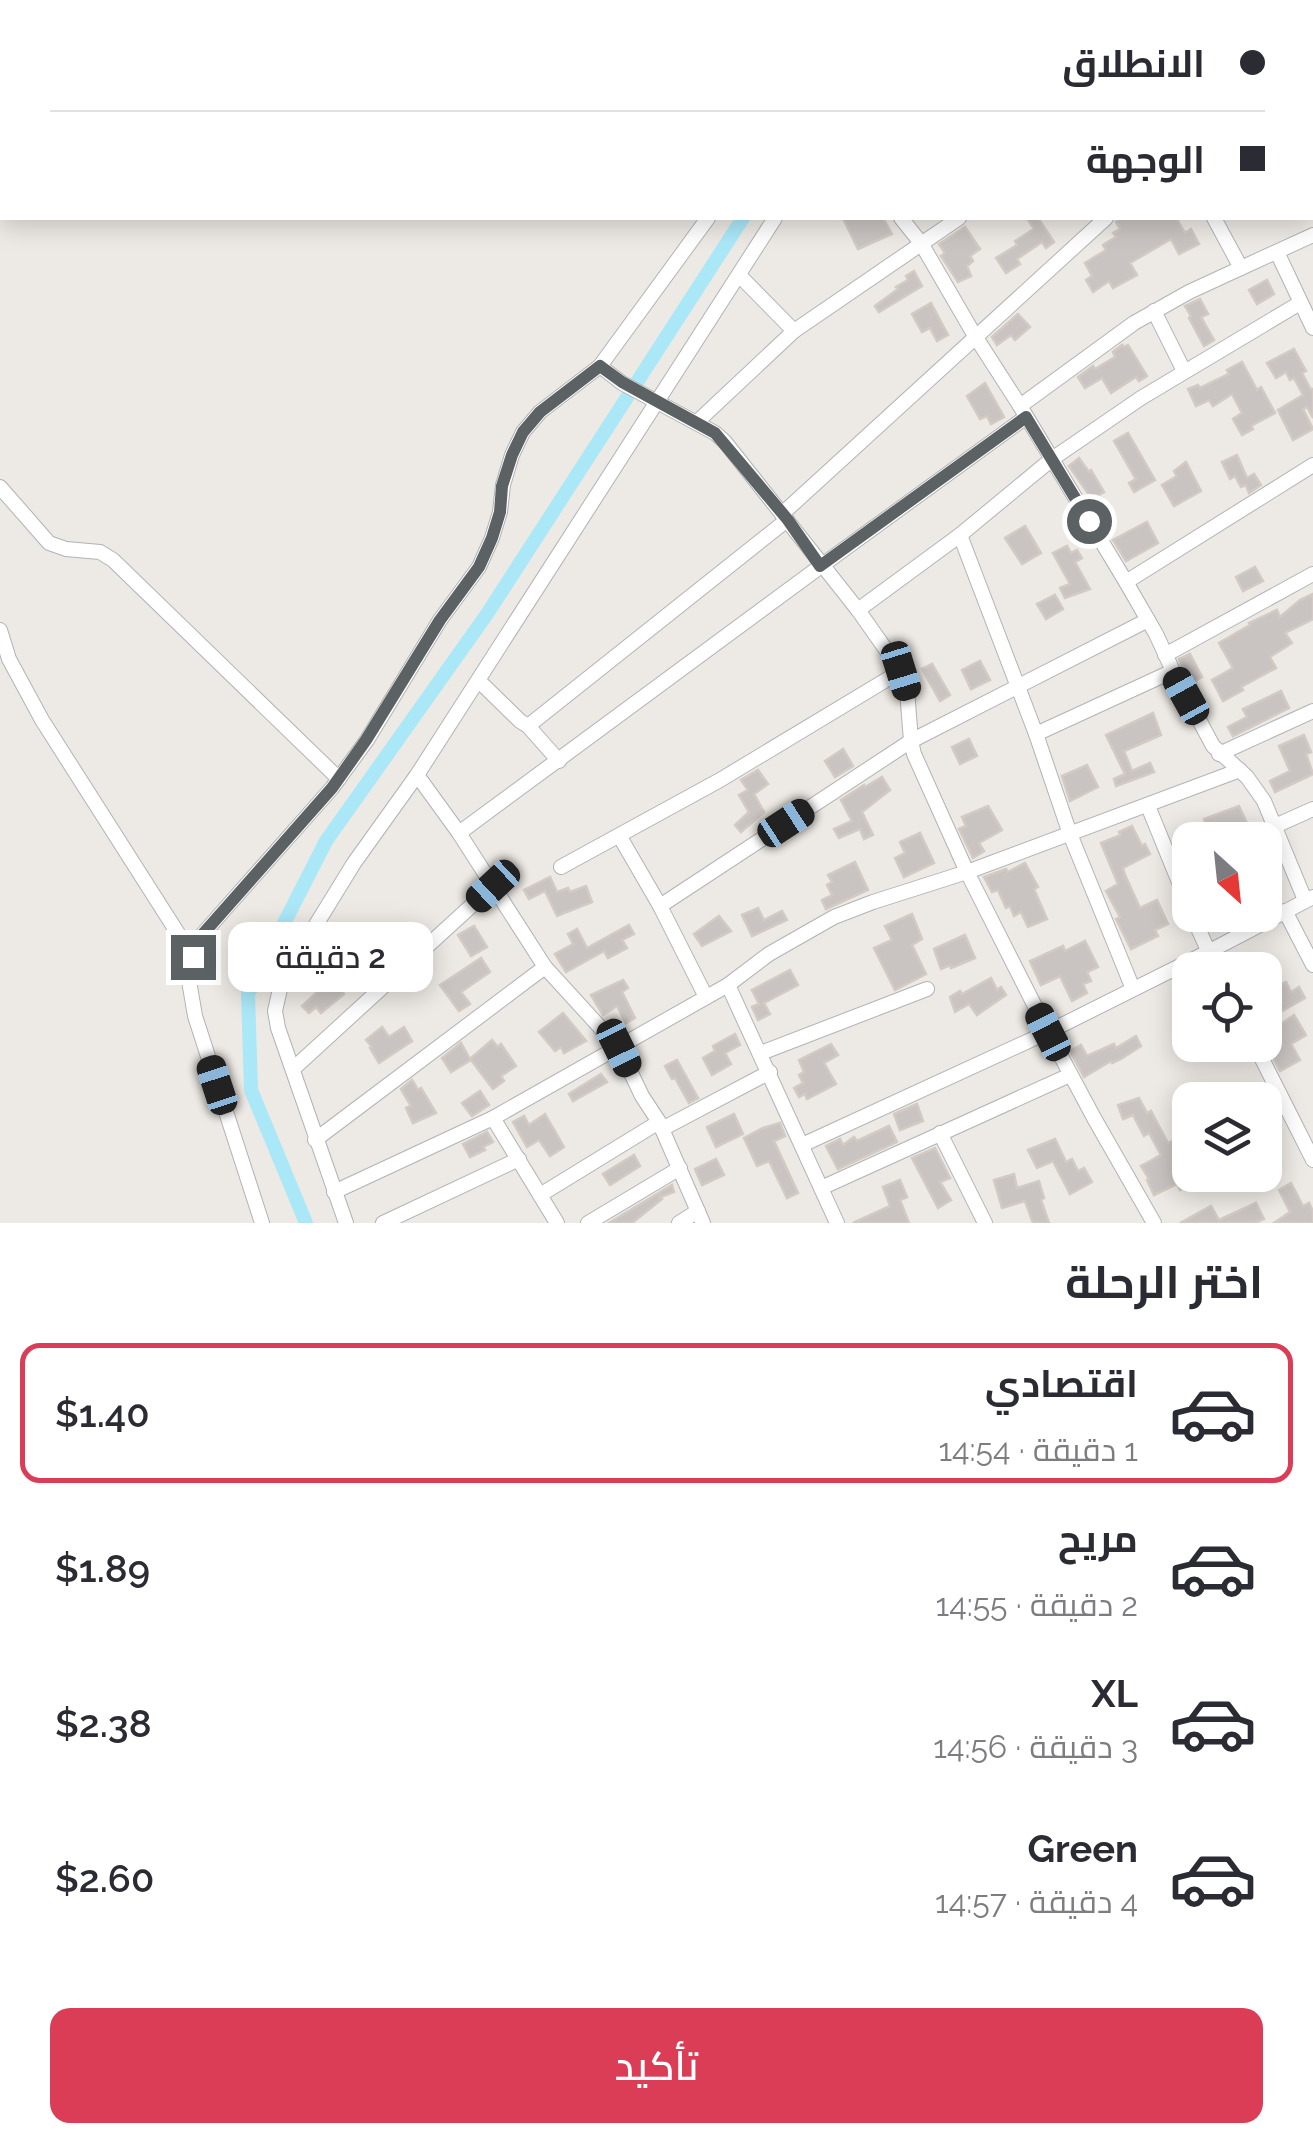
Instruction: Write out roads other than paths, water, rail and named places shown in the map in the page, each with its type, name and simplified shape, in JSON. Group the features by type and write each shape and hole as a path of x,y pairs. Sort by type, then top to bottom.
{"street":[{"path":"262,1223 194,1016 188,975 202,935 339,779 440,620 479,567 492,538 502,486 523,432 540,412 600,366 707,220"},
{"path":"346,1223 278,1028 275,1012 282,980 354,863 417,776 774,220"},
{"path":"903,220 921,242 1126,582 1219,754 1253,784 1274,822"},
{"path":"696,422 794,331 956,220"},
{"path":"528,726 785,517 1104,220"},
{"path":"1215,220 1242,268"},
{"path":"459,834 820,566 1134,322 1313,235"},
{"path":"1277,252 1313,328"},
{"path":"739,275 794,331"},
{"path":"858,610 1052,460 1184,370 1300,303"},
{"path":"1154,311 1184,370"},
{"path":"600,366 724,442 858,610 901,671 910,705 911,741 919,766 967,872 1070,1075 1151,1222"},
{"path":"1126,582 1313,465"},
{"path":"0,486 50,543 66,549 100,552 113,560 339,779"},
{"path":"960,534 1070,834 1133,989"},
{"path":"1166,655 1313,574"},
{"path":"660,906 911,741 1148,620"},
{"path":"0,630 24,690 193,957"},
{"path":"560,868 620,837 901,671"},
{"path":"1036,734 1172,671"},
{"path":"479,681 528,726 558,761"},
{"path":"1219,754 1313,711"},
{"path":"334,1192 494,1118 728,985 769,954 834,917 1240,770"},
{"path":"417,776 545,967 619,1048 701,1217 680,1223"},
{"path":"1148,806 1172,865"},
{"path":"1282,823 1313,809"},
{"path":"620,837 706,998"},
{"path":"1200,932 1208,952 1309,898 1282,839"},
{"path":"293,1069 493,886"},
{"path":"1285,910 1313,965"},
{"path":"315,1140 545,967"},
{"path":"802,1145 1048,1032 1172,970"},
{"path":"728,985 837,1223"},
{"path":"761,1053 927,989"},
{"path":"1263,1062 1313,1160"},
{"path":"540,1195 660,1126 770,1072"},
{"path":"821,1188 1070,1075"},
{"path":"494,1118 557,1223"},
{"path":"940,1133 985,1223"},
{"path":"383,1223 518,1159"},
{"path":"588,1223 680,1168"}],"waterway":[{"path":"306,1223 251,1090 248,994 326,841 487,614 742,220"}]}
